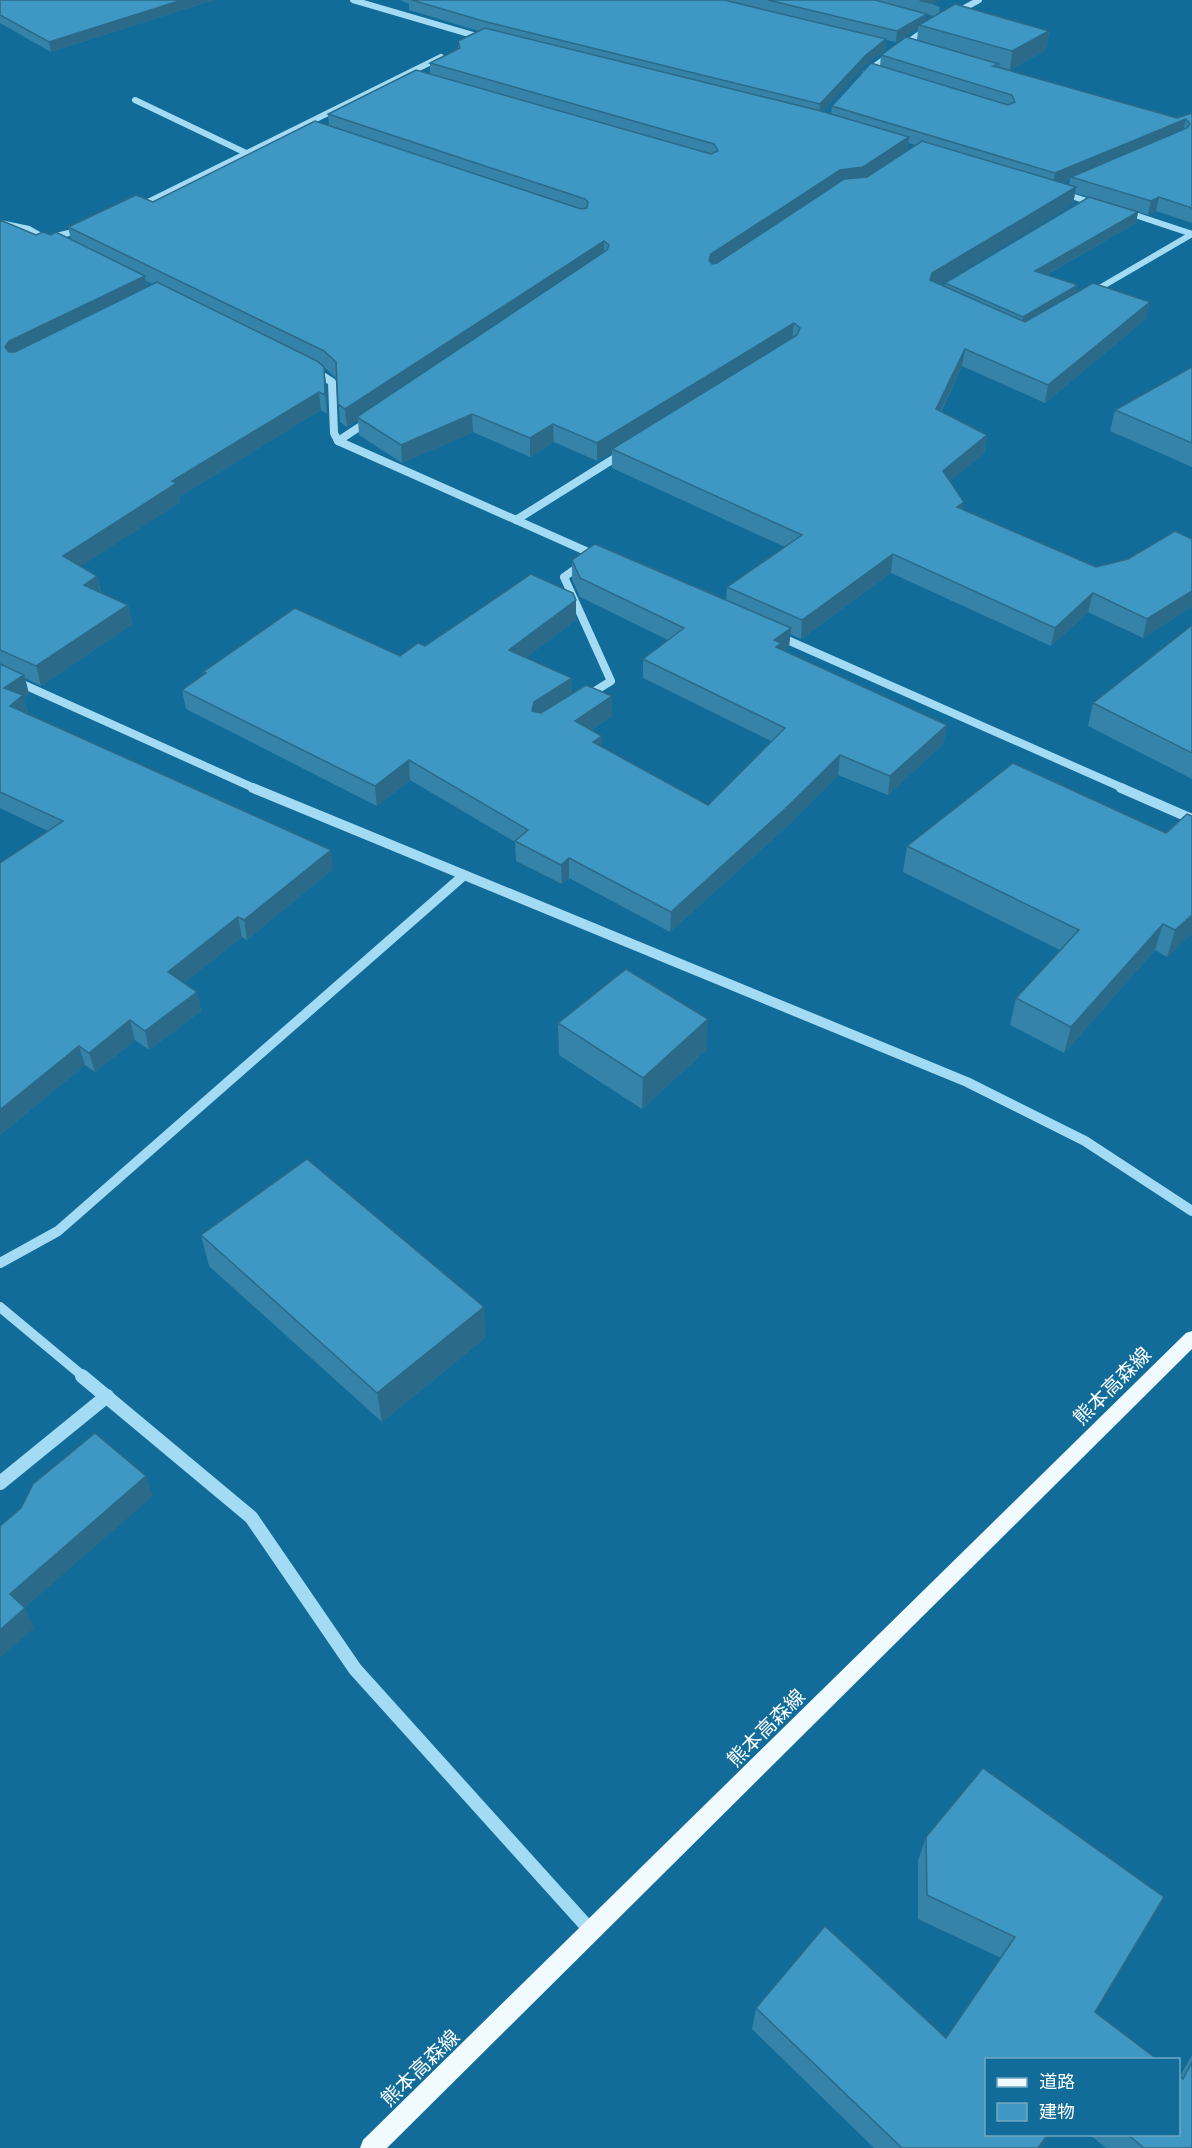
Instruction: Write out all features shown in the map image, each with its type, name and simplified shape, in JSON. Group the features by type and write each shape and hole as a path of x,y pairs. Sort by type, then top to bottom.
{"main road":[{"name":"熊本高森線","path":"370,2148 592,1932 1192,1338"}],"street":[{"path":"353,0 493,40"},
{"path":"945,18 979,0"},
{"path":"860,79 868,70 900,46 936,23 926,20"},
{"path":"472,42 482,38"},
{"path":"885,45 914,48"},
{"path":"130,211 451,52"},
{"path":"868,70 879,74"},
{"path":"402,76 413,80"},
{"path":"135,100 246,153"},
{"path":"300,126 312,130"},
{"path":"1065,187 1055,191 1109,207"},
{"path":"1078,207 1088,201"},
{"path":"1120,211 1192,234"},
{"path":"0,223 30,229 56,243"},
{"path":"45,238 90,229"},
{"path":"1082,299 1192,234"},
{"path":"303,364 323,374 332,382 334,433 338,441 606,560"},
{"path":"338,441 378,415"},
{"path":"516,520 634,446"},
{"path":"575,704 611,681 564,576 595,555"},
{"path":"768,631 1192,819"},
{"path":"0,674 280,800 967,1082 1085,1141 1192,1211"},
{"path":"0,1263 58,1231 464,876"},
{"path":"0,1307 251,1517 355,1669 592,1932"},
{"path":"0,1484 107,1396"}],"building":[{"path":"0,0 182,0 49,42 0,15"},
{"path":"412,0 724,0 886,39 866,55 820,104 483,21"},
{"path":"768,0 875,0 927,14 897,31"},
{"path":"955,4 1049,31 1012,51 919,25"},
{"path":"485,28 821,111 909,137 863,167 840,170 711,254 709,260 712,264 717,263 844,179 867,177 922,141 1076,187 932,273 930,280 1025,322 1093,283 1150,302 1048,385 965,349 936,409 987,435 943,471 964,502 957,507 1096,567 1128,559 1175,531 1192,539 1192,591 1147,619 1093,593 1055,628 893,554 802,620 727,587 802,535 612,449 797,335 800,328 794,323 597,443 553,424 530,438 472,414 401,445 357,417 607,250 609,245 604,241 345,409 338,404 336,362 324,351 68,227 136,195 153,202 315,121 581,209 587,208 588,202 585,199 328,114 416,70 711,154 718,151 714,144 430,63 460,48 458,41"},
{"path":"906,37 999,64 993,66 1177,118 1192,113 1192,208 1159,197 1151,201 1071,177 1187,128 1190,124 1186,119 1055,173 832,106 871,63 1008,105 1015,102 1012,95 881,55"},
{"path":"1089,197 1138,212 1035,271 1078,285 1023,317 945,283"},
{"path":"0,220 36,235 43,232 51,235 56,232 145,276 9,341 5,347 9,352 15,352 157,282 317,361 324,367 325,395 319,392 172,481 177,483 63,556 97,576 84,585 128,605 36,666 0,650"},
{"path":"1192,367 1192,443 1115,410"},
{"path":"595,544 791,628 774,640 781,643 776,647 947,725 890,776 840,755 785,809 671,912 569,858 561,865 515,841 528,830 409,760 375,786 182,690 206,673 203,672 295,608 400,656 418,643 425,646 531,574 573,593 576,600 509,650 572,678 534,702 532,711 541,713 586,685 612,696 575,721 602,736 593,742 708,805 785,728 643,659 684,628 580,578 572,560"},
{"path":"1192,625 1192,753 1093,703"},
{"path":"0,664 24,675 4,688 23,695 10,706 331,850 244,920 238,917 168,972 197,992 145,1031 130,1020 89,1053 79,1046 0,1110 0,863 63,821 0,792"},
{"path":"1013,763 1166,833 1187,814 1192,816 1192,915 1175,930 1163,924 1071,1027 1016,998 1079,930 907,846"},
{"path":"626,969 708,1019 643,1078 558,1023"},
{"path":"307,1159 484,1307 377,1393 201,1235"},
{"path":"95,1433 146,1476 10,1594 25,1608 0,1630 0,1526 21,1508 33,1484"},
{"path":"983,1768 1164,1897 1095,2012 1155,2058 985,2058 985,2136 1047,2136 1038,2148 902,2148 756,2008 825,1926 946,2038 1015,1937 927,1895 926,1837"},
{"path":"1192,2062 1192,2148 1144,2148 1129,2136 1180,2136 1180,2076 1183,2079"}]}
